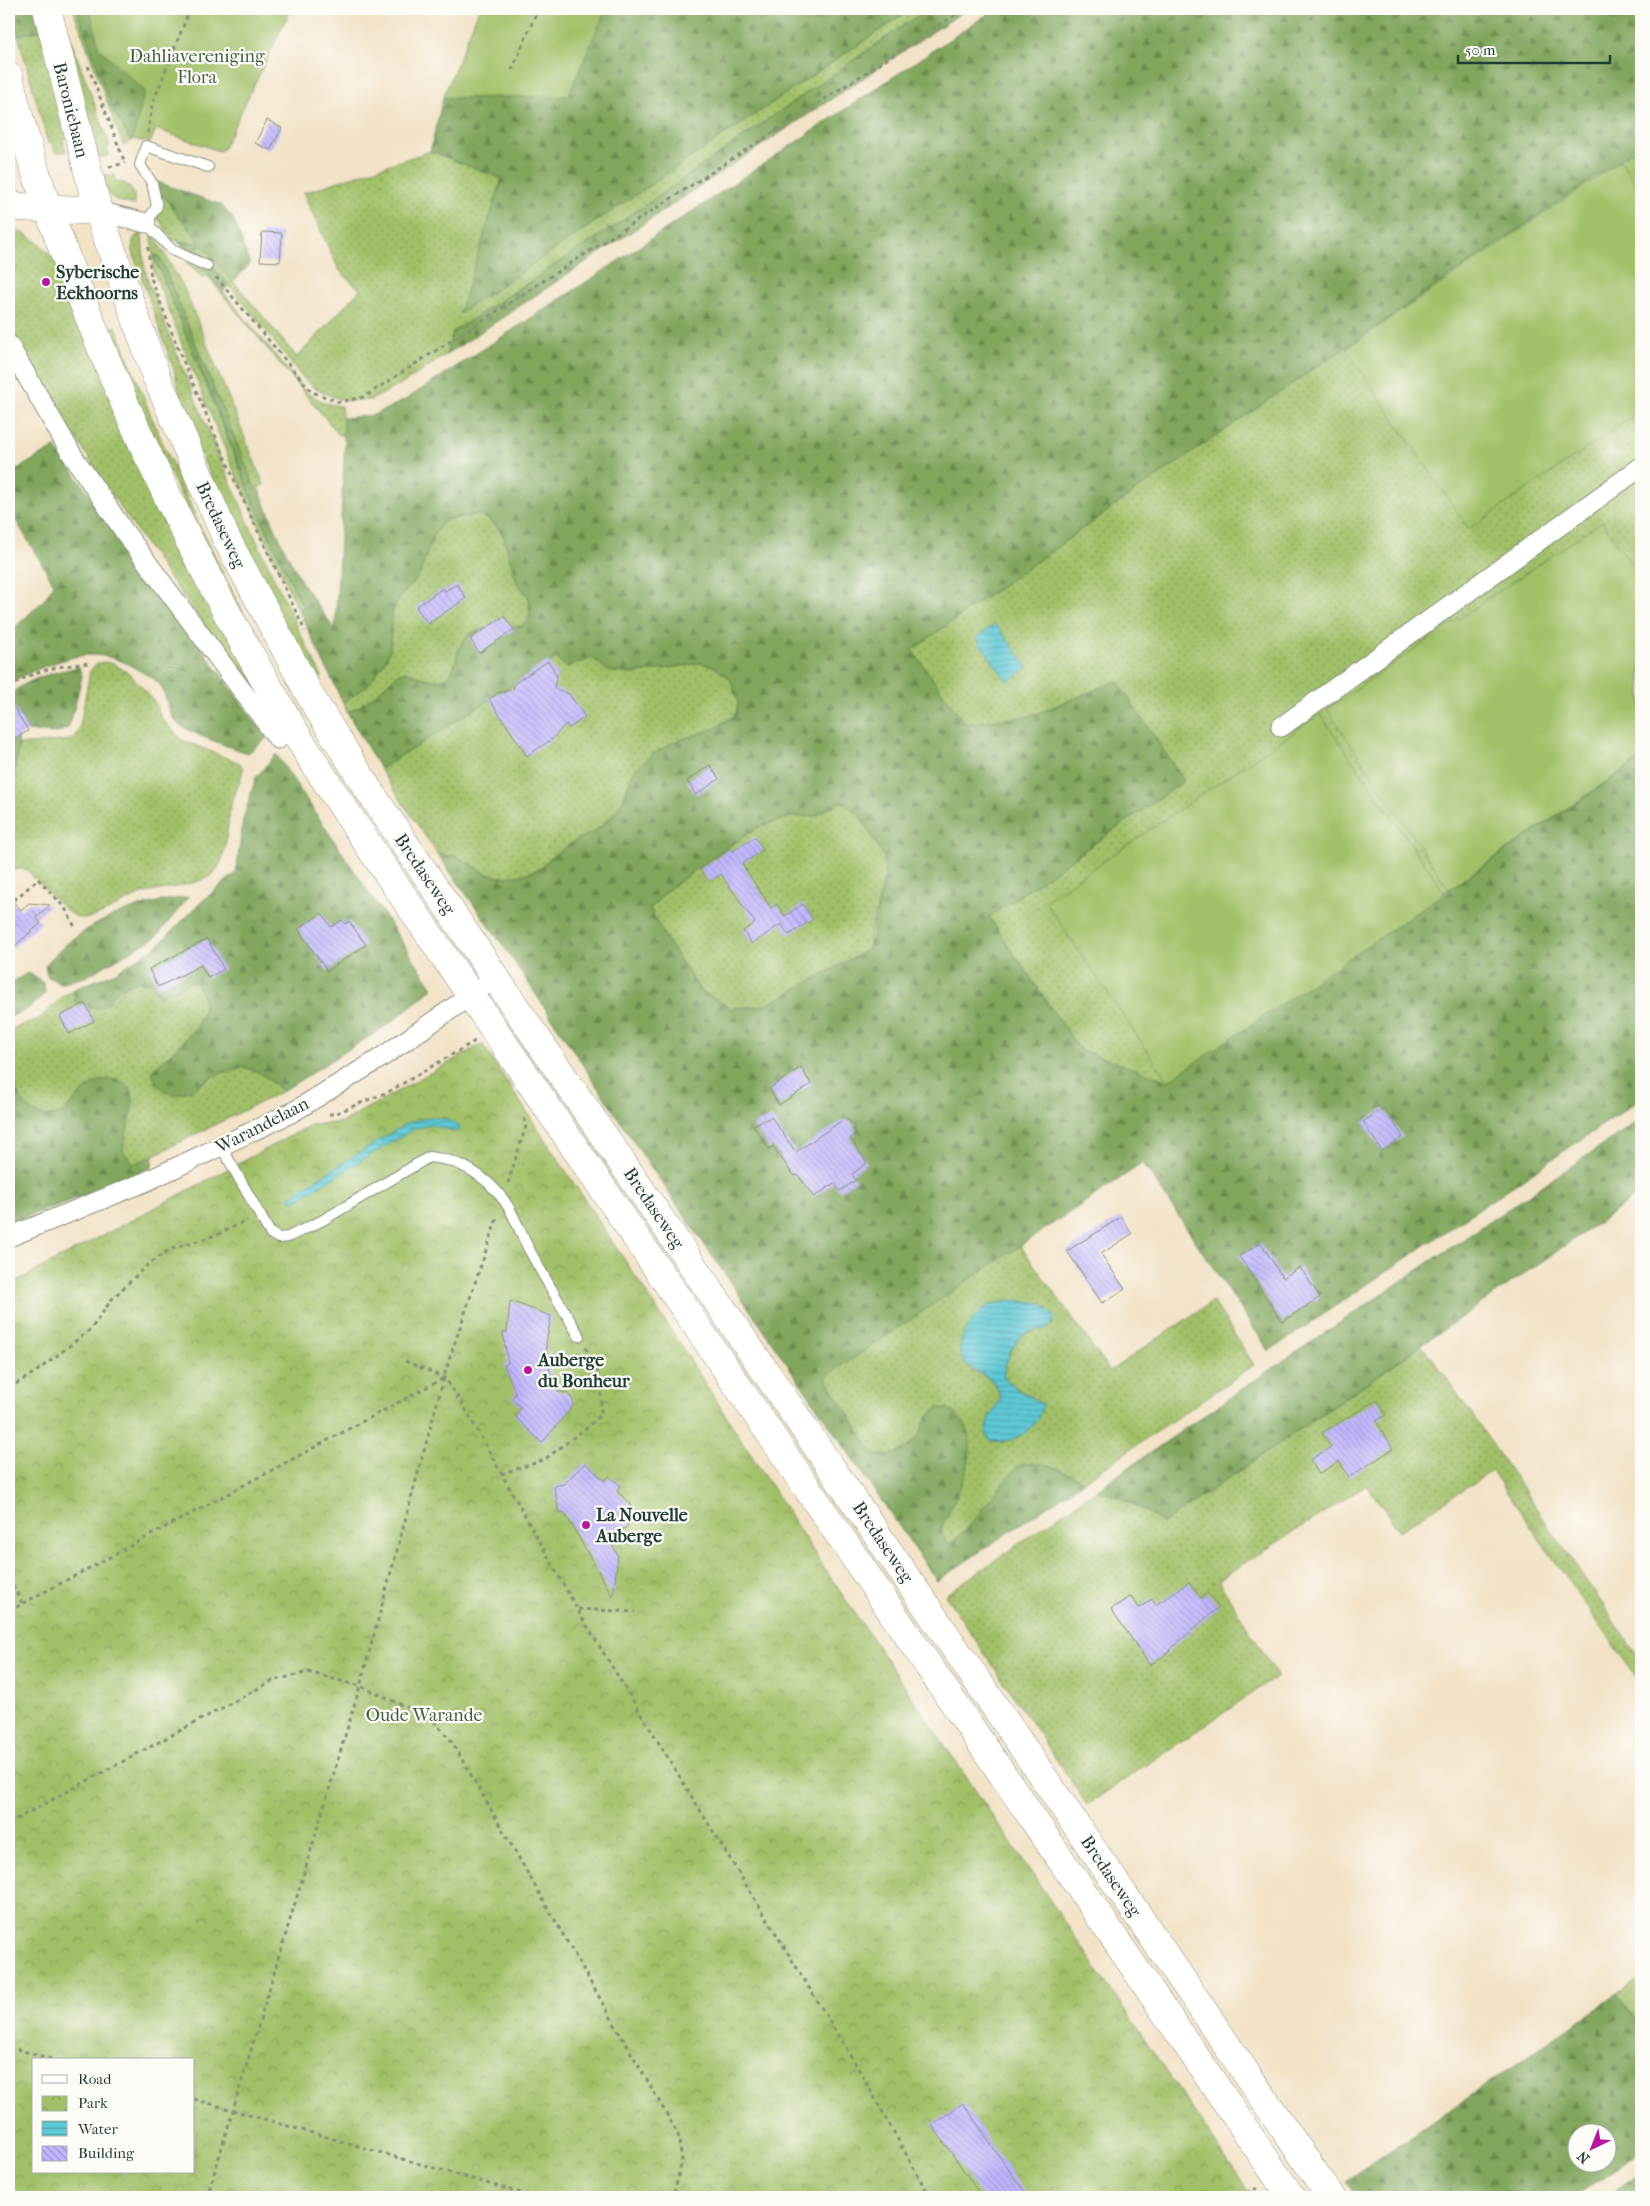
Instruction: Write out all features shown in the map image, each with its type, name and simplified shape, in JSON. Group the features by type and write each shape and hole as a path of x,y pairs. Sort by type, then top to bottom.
{"main road":[{"name":"Baroniebaan","path":"47,9 98,211"},
{"path":"11,92 46,207"},
{"path":"9,203 19,207 98,211"},
{"name":"Bredaseweg","path":"46,207 109,370 165,494 227,615 289,722 331,788 930,1670 1291,2197"},
{"name":"Bredaseweg","path":"98,211 156,376 226,538 290,661 337,742 496,978 1330,2197"},
{"path":"820,1508 818,1493 822,1483 833,1483 849,1492"},
{"path":"930,1670 957,1651"}],"street":[{"path":"98,211 146,223"},
{"path":"9,345 71,453 120,526 278,739"},
{"path":"1281,727 1641,467"},
{"name":"Warandelaan","path":"9,1237 145,1182 293,1112 379,1059 496,978"}],"lane":[{"path":"207,266 172,250 146,223 157,206 152,183 140,165 146,146 208,167"},
{"path":"221,1146 270,1233 278,1238 288,1237 323,1220 429,1157 447,1158 471,1170 504,1199 530,1252 579,1336"}],"path":[{"path":"146,146 152,105 190,9"},
{"path":"512,70 538,9"},
{"path":"207,266 312,392 339,402 364,397 964,9"},
{"name":"Baroniebaan","path":"86,63 126,163"},
{"name":"Bredaseweg","path":"146,223 151,278 176,342 240,493 309,639"},
{"path":"9,689 54,666 90,663"},
{"path":"9,894 14,900 37,880 65,908 76,929"},
{"path":"293,1112 334,1114 390,1091 474,1041"},
{"path":"207,2197 360,1686 448,1363 504,1199 521,1141"},
{"path":"9,1388 37,1372 91,1329 112,1299 145,1267 169,1250 220,1234 259,1214"},
{"path":"501,1474 544,1460 590,1425 601,1414 602,1390 596,1366 579,1336"},
{"path":"405,1361 445,1378 462,1403 577,1609 854,2061 930,2197"},
{"path":"9,1611 445,1378"},
{"path":"9,1579 22,1604"},
{"path":"577,1609 635,1612"},
{"path":"9,1823 272,1681 308,1672 360,1686 431,1718 452,1742 678,2134 682,2161 673,2197"},
{"path":"9,2047 48,2058"},
{"path":"195,2099 535,2197"}],"green space":[{"path":"9,9 37,9 42,30 18,35 9,21"},
{"path":"60,9 110,146 106,148 109,154 106,157 95,156"},
{"path":"73,9 77,9 111,106 131,141 135,139 123,146"},
{"path":"77,9 90,9 99,48 145,91 131,141 111,106"},
{"name":"Dahliavereniging Flora","path":"90,9 291,9 223,149 219,151 156,129 150,143 133,139 145,91 99,48"},
{"path":"479,9 606,9 568,96 443,98"},
{"path":"606,9 911,9 459,314 502,179 430,151 443,98 568,96"},
{"path":"911,9 927,9 637,211 453,332 446,355 405,382 371,400 348,401 330,396 312,386 301,376 236,293 194,246 201,247 202,244 297,357 360,290 339,270 303,193 430,151 502,178 460,313"},
{"path":"927,9 967,9 446,355 453,332 637,211"},
{"path":"995,9 1641,9 1641,145 1137,490 912,650 965,724 1031,716 1117,681 1184,781 989,917 1079,1049 1168,1081 1641,759 1641,1099 1269,1351 1143,1163 825,1377 876,1455 889,1455 906,1449 916,1440 929,1415 938,1409 943,1408 952,1411 965,1426 969,1439 970,1453 962,1484 943,1524 941,1532 945,1541 951,1543 960,1536 1017,1467 1025,1464 1042,1464 1051,1466 1084,1481 937,1581 646,1160 507,951 438,855 456,856 487,874 500,877 519,876 539,869 554,855 578,839 597,830 615,814 624,798 633,772 653,754 674,742 716,728 736,714 738,702 730,678 713,666 700,663 632,674 608,671 593,658 566,667 555,658 380,769 347,712 366,701 405,671 427,679 441,680 449,675 454,668 460,647 466,638 476,631 523,626 530,617 529,597 517,583 503,535 494,523 479,514 445,520 434,534 418,578 401,596 392,612 390,650 383,665 368,685 343,703 299,611 303,608 250,494 154,256 158,255 160,258 255,488 258,487 282,544 302,583 335,630 345,441 341,434 344,431 343,418 373,415 405,400 597,275","holes":["842,801 859,814 884,857 885,876 869,949 765,1006 730,1008 700,990 667,941 650,909 666,891 760,826 791,817 815,816"]},
{"path":"42,30 67,137 63,139 66,152 55,152 52,142 48,143 18,35"},
{"path":"1641,145 1641,759 1168,1081 1079,1049 989,917 1184,781 1117,681 1031,716 965,724 912,650 1137,490"},
{"path":"1621,161 1641,191 1641,411 1469,529 1346,349"},
{"path":"145,167 201,244 173,240 157,217 162,199"},
{"path":"100,174 115,175 115,181 124,183 131,188 135,205 111,197 105,188"},
{"path":"152,180 221,205 234,220 250,264 233,282 202,245 201,247 194,247 229,285 224,291 177,241 200,243"},
{"path":"9,228 23,233 34,240 54,259 283,732 165,572 118,504 9,332"},
{"path":"142,233 144,265 148,281 230,481 322,677 314,682 272,604 188,428 174,370 132,247 135,237"},
{"path":"152,235 154,235 184,288 264,485 255,488 160,258 158,255 154,256 250,494 303,608 299,611 231,464 180,339 154,272"},
{"path":"186,262 206,271 306,392 325,403 341,406 344,432 339,435 207,276 202,278"},
{"path":"116,326 164,447 218,564 258,641 223,586 104,331"},
{"path":"55,447 267,738 248,753 182,727 173,719 163,690 158,683 150,676 110,657 91,655 72,658 37,670 9,684 9,633 44,600 54,584 9,509 9,474"},
{"path":"479,514 494,523 503,535 517,583 529,597 530,617 523,626 481,629 466,638 460,647 454,668 449,675 441,680 427,679 405,671 366,701 347,712 343,703 368,685 390,628 392,612 401,596 418,578 434,534 445,520"},
{"path":"1602,521 1641,579 1641,758 1449,889 1327,709"},
{"path":"556,658 566,667 592,658 608,671 632,674 700,663 713,666 730,678 738,702 736,714 716,728 674,742 633,772 624,798 615,813 597,830 578,839 554,855 539,869 519,876 499,877 487,874 456,856 438,855 380,769"},
{"path":"104,662 114,664 130,674 154,701 162,719 182,740 240,763 243,769 230,810 222,859 213,874 189,884 140,895 94,917 80,918 62,907 35,877 33,879 26,870 16,869 9,872 9,801 19,745 70,740 79,731 90,671 96,664"},
{"path":"79,667 82,676 68,728 57,733 28,731 9,695 33,680"},
{"path":"1320,714 1445,893 1168,1081 1045,901"},
{"path":"18,737 19,745 9,801 9,743"},
{"path":"276,754 433,988 389,1024 283,1091 260,1073 245,1067 215,1074 192,1090 174,1095 160,1086 155,1080 152,1071 194,1030 201,1018 204,1005 202,993 193,981 159,997 150,983 133,983 120,990 105,1005 93,1009 75,1001 74,989 114,973 156,947 201,902 236,873 243,820 256,777"},
{"path":"842,801 859,814 884,857 885,876 870,935 869,949 765,1006 730,1008 700,990 667,941 650,909 666,891 760,826 791,817 815,816"},
{"path":"189,897 156,937 85,977 60,984 47,976 45,966 58,951 91,927 129,910 149,904"},
{"path":"28,973 44,984 45,993 28,1009 9,1017 9,984"},
{"path":"140,981 150,983 159,997 193,981 201,992 204,1003 202,1014 196,1025 189,1036 161,1062 192,1090 225,1071 246,1068 266,1077 283,1091 134,1165 123,1151 132,1105 131,1091 127,1085 117,1080 96,1083 85,1090 59,1115 47,1116 27,1109 19,1100 11,1078 9,1030 39,1019 61,998 74,989 75,1001 110,1002 127,985"},
{"name":"Oude Warande","path":"482,1044 672,1332 820,1562 1252,2197 9,2197 9,1285 311,1125 342,1122"},
{"path":"9,1071 20,1097 26,1105 40,1115 49,1116 60,1114 87,1089 99,1082 112,1079 125,1083 132,1092 133,1103 123,1151 134,1164 153,1155 152,1167 105,1188 9,1223"},
{"path":"1641,1119 1641,1193 1162,1524 1132,1503 1096,1490 1261,1376"},
{"path":"1020,1245 1110,1371 1213,1301 1254,1365 1084,1481 1046,1464 951,1543 945,1541 941,1532 968,1463 969,1447 967,1432 960,1419 946,1408 924,1423 919,1435 912,1444 890,1456 876,1456 825,1377","holes":["1041,1303 1054,1316 1035,1332 1027,1332 1019,1338 1008,1357 1003,1375 1009,1384 1032,1397 989,1417 1001,1399 999,1393 991,1380 972,1371"]},
{"path":"1421,1346 1432,1357 1641,1660 1641,1671 1635,1676 1492,1471 1399,1531 1367,1485 1218,1580 1278,1676 1087,1805 945,1595 1096,1490 1131,1503 1162,1524"},
{"path":"1641,1978 1641,2029 1618,1994"},
{"path":"1618,1994 1641,2029 1641,2151 1618,2167 1618,2124 1568,2124 1568,2174 1608,2174 1574,2197 1358,2197 1346,2181"},
{"path":"1641,2173 1641,2197 1606,2197"}],"water":[{"path":"995,624 1028,667 1008,682 976,638"},
{"path":"431,1117 445,1119 459,1126 460,1129 457,1132 432,1125 415,1128 295,1201 290,1200 291,1196 296,1192 407,1123"},
{"path":"1010,1300 1041,1303 1054,1316 1052,1325 1021,1336 1010,1352 1003,1375 1009,1384 1043,1405 1040,1414 1024,1434 999,1442 990,1441 986,1433 989,1417 1001,1399 997,1387 994,1382 963,1360 960,1346 966,1330 982,1310 990,1305"}],"building":[{"path":"267,120 282,128 270,150 255,143"},
{"path":"262,232 282,233 280,262 260,261"},
{"path":"457,584 466,598 428,624 416,607 443,588 445,591"},
{"path":"504,616 514,630 479,653 470,639"},
{"path":"548,661 557,675 554,688 569,694 585,717 569,728 566,724 552,739 527,756 489,699 498,693 513,689 515,683"},
{"path":"9,699 28,731 9,742"},
{"path":"710,765 719,779 696,795 687,781"},
{"path":"755,837 763,850 742,864 771,908 777,904 785,916 803,904 813,919 789,935 781,924 752,944 743,931 755,923 721,874 709,882 700,869 731,848 733,851"},
{"path":"9,897 21,910 29,903 50,905 36,917 41,923 9,951"},
{"path":"322,913 331,927 342,920 345,924 349,921 366,945 327,971 298,929"},
{"path":"207,939 224,969 208,978 201,965 158,987 149,969"},
{"path":"85,1003 94,1021 69,1034 60,1016"},
{"path":"801,1067 811,1084 779,1105 769,1089"},
{"path":"1384,1108 1403,1137 1382,1151 1363,1122"},
{"path":"771,1117 796,1152 844,1119 848,1120 853,1124 856,1134 850,1138 867,1163 852,1174 856,1180 840,1191 834,1183 814,1197 798,1175 795,1176 791,1172 773,1146 769,1149 753,1125"},
{"path":"1121,1217 1132,1234 1101,1254 1125,1289 1102,1303 1067,1251"},
{"path":"1261,1243 1283,1278 1300,1267 1320,1297 1282,1322 1239,1256"},
{"name":"Auberge du Bonheur","path":"510,1301 551,1316 546,1344 550,1372 558,1392 567,1393 573,1400 573,1406 542,1443 514,1415 521,1408 512,1397 516,1394 504,1365 508,1363 503,1333 507,1332"},
{"path":"1377,1400 1386,1415 1376,1421 1393,1449 1349,1477 1339,1461 1319,1474 1310,1460 1331,1447 1322,1433"},
{"name":"La Nouvelle Auberge","path":"585,1463 605,1481 609,1476 621,1486 617,1491 629,1503 632,1510 630,1522 626,1528 607,1536 618,1556 613,1597 564,1512 559,1513 554,1486 564,1484"},
{"path":"1189,1582 1201,1598 1207,1593 1219,1607 1170,1651 1150,1665 1111,1609 1131,1596 1139,1608 1152,1599 1156,1605"},
{"path":"963,2103 1029,2197 982,2197 932,2125"}],"place":[{"name":"Syberische Eekhoorns","path":"46,282"},
{"name":"Auberge du Bonheur","path":"528,1370"},
{"name":"La Nouvelle Auberge","path":"586,1525"}]}
